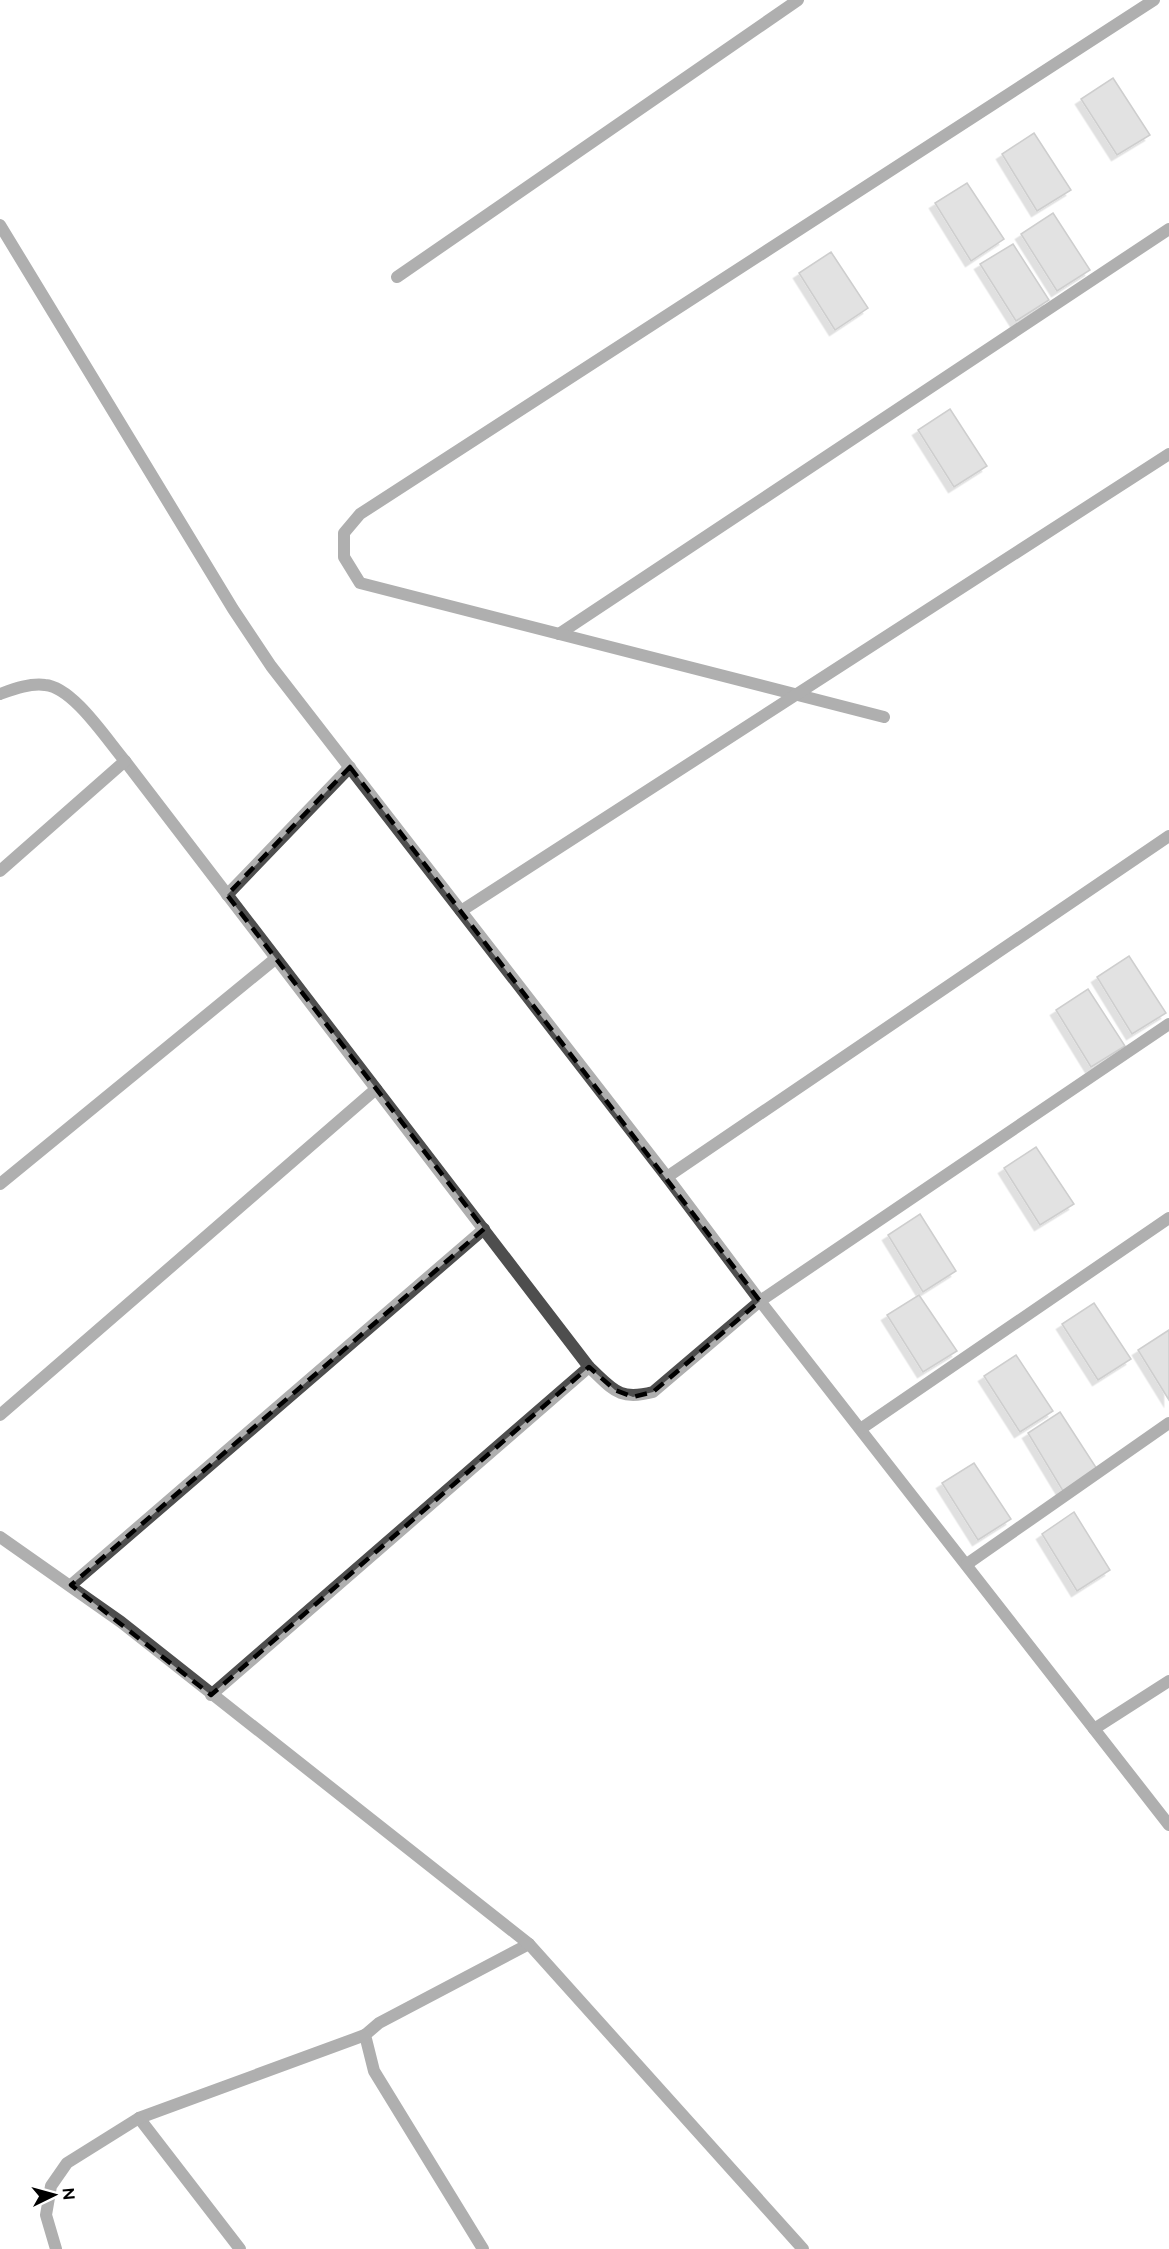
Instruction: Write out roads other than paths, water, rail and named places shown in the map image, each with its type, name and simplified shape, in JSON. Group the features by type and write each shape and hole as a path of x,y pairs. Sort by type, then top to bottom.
{"street":[{"path":"397,277 798,0"},
{"path":"884,717 360,583 344,557 344,533 360,514 1154,0"},
{"path":"0,225 233,609 272,666 667,1177 760,1301 862,1428 1169,1825"},
{"path":"559,634 1169,229"},
{"path":"461,911 1169,454"},
{"path":"0,694 32,685 47,685 66,692 125,761 588,1367 615,1390 633,1397 653,1392 760,1301 1169,1024"},
{"path":"0,871 125,761"},
{"path":"226,895 350,767"},
{"path":"667,1177 1169,836"},
{"path":"0,1184 275,959"},
{"path":"0,1415 376,1089"},
{"path":"862,1428 1169,1218"},
{"path":"71,1585 484,1229"},
{"path":"211,1695 588,1367"},
{"path":"967,1564 1169,1423"},
{"path":"0,1537 71,1585 529,1944 803,2249"},
{"path":"1094,1729 1169,1681"},
{"path":"56,2249 46,2215 51,2186 67,2163 139,2118 365,2036 379,2023 529,1944"},
{"path":"365,2036 374,2071 483,2249"},
{"path":"139,2118 240,2249"}]}
